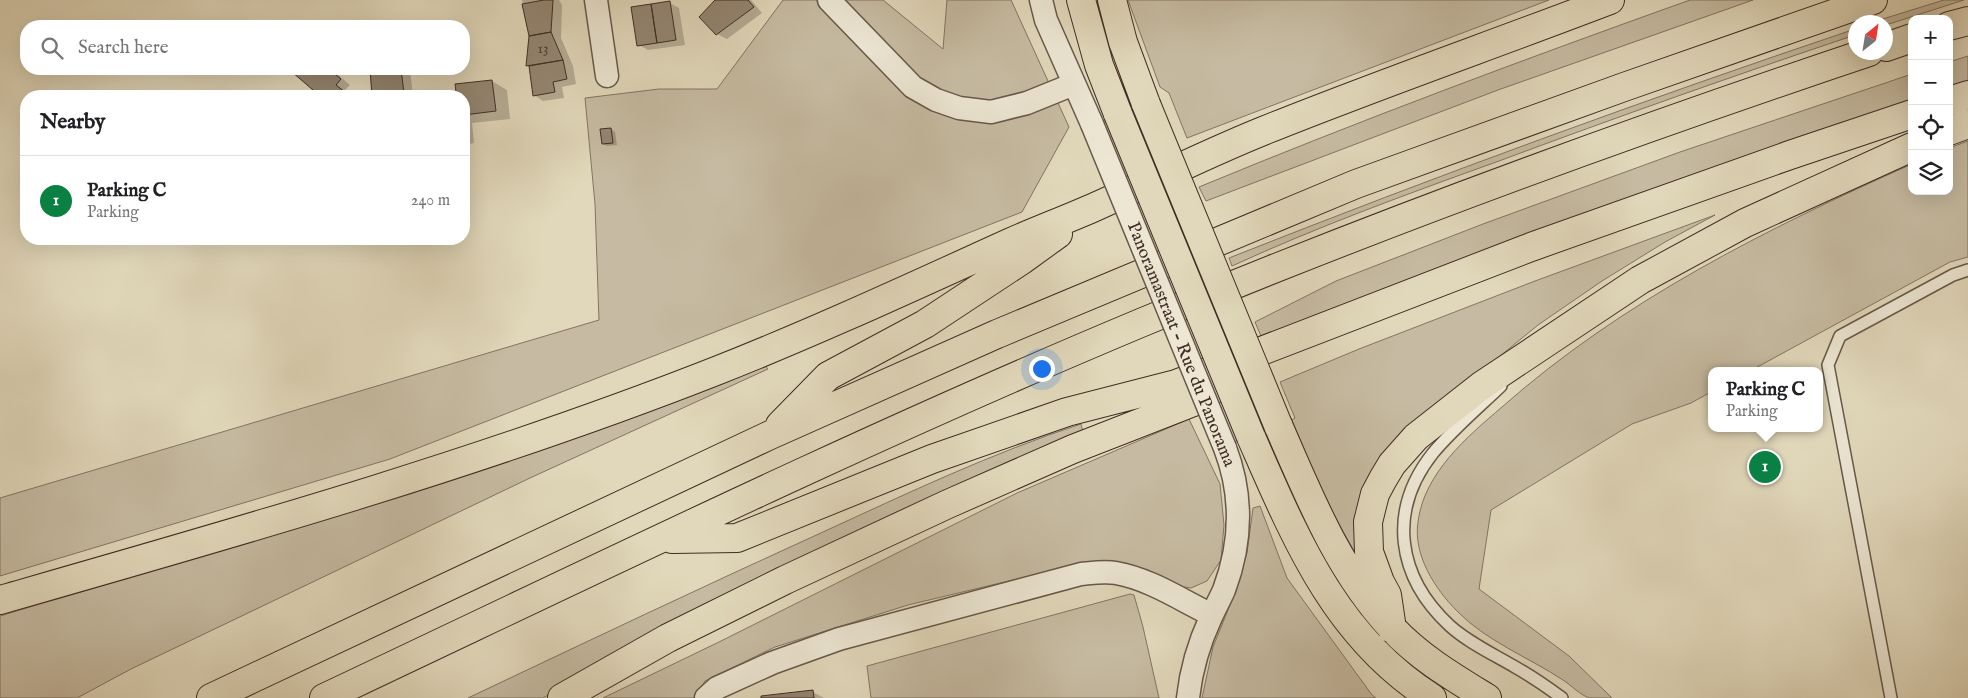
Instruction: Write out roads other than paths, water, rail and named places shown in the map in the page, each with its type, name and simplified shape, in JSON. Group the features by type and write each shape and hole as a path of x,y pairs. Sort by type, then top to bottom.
{"highway":[{"path":"1081,0 1099,64 1118,114 1250,437 1291,527 1311,565 1333,600 1370,648 1396,672 1432,698"},
{"path":"1112,0 1123,42 1146,104 1278,425 1318,515 1336,549 1356,583 1392,628 1419,653 1487,698"},
{"path":"0,600 313,510 522,442 717,370 896,295 1013,241 1262,132 1610,0"},
{"path":"211,698 768,436 997,334 1356,184 1624,87 1873,0"},
{"path":"1953,25 1968,20"},
{"path":"1893,45 1908,39"},
{"path":"324,698 901,428 1143,322 1428,209 1742,95 1848,59"},
{"path":"1953,101 1968,95"},
{"path":"661,540 737,538 907,469 978,443 1067,412 1176,384 1531,247 1908,115"},
{"path":"1953,130 1968,124"},
{"path":"1392,628 1387,595 1374,567 1368,537 1368,522 1371,507 1383,479 1392,464 1416,437 1481,386 1640,280 1745,223 1908,149"},
{"path":"768,436 828,376 925,324 1022,260 1096,206"},
{"path":"562,698 668,638 785,580 948,504 1064,453 1201,399 1264,351"}],"street":[{"path":"596,0 607,76"},
{"path":"829,0 913,88 936,100 959,108 992,112 1026,103 1074,84"},
{"name":"Panoramastraat - Rue du Panorama","path":"1041,0 1046,20 1092,124 1234,471 1237,495 1236,543 1231,569 1194,662 1188,698"},
{"path":"706,698 717,688 772,663 839,640 1081,574 1103,572 1127,576 1161,589 1212,615"}],"lane":[{"path":"1891,698 1828,365 1840,336 1953,275 1968,270"},
{"path":"1551,340 1459,425 1433,454 1412,488 1403,524 1403,543 1407,563 1423,595 1450,626 1562,698"}],"place":[{"name":"Parking C","path":"1765,467"}]}
